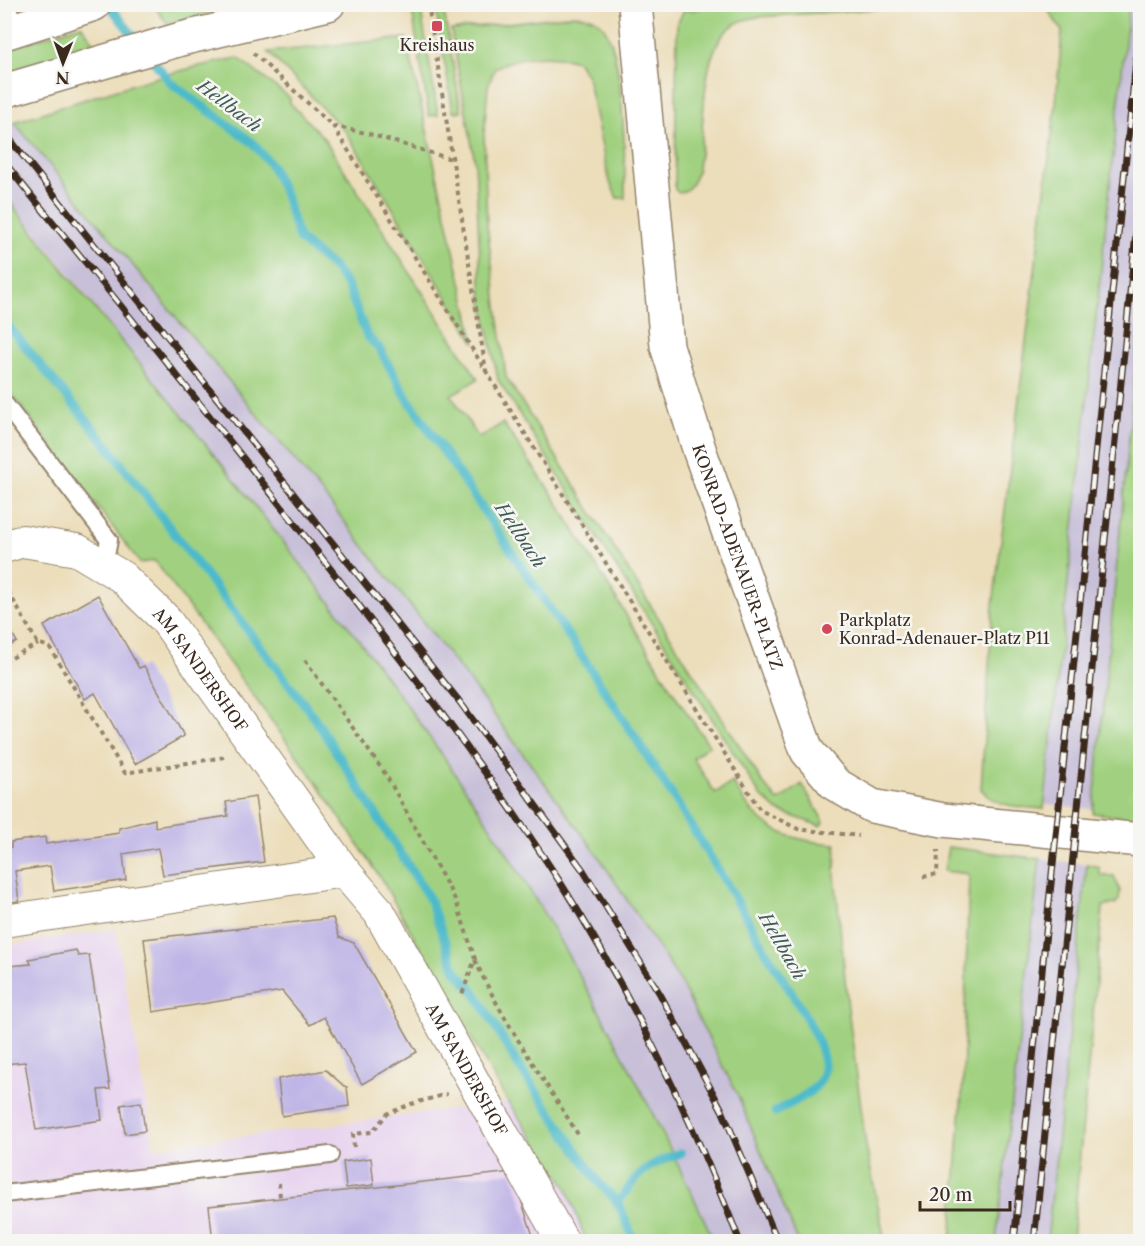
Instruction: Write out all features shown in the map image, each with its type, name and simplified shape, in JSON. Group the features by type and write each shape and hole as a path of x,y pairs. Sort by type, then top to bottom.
{"street":[{"path":"4,92 181,39 328,4"},
{"name":"KONRAD-ADENAUER-PLATZ","path":"635,4 667,346 710,481 807,751 835,784 872,806 943,820 1140,840"},
{"path":"10,22 83,8"},
{"name":"AM SANDERSHOF","path":"4,547 23,541 77,550 122,577 165,619 344,871 379,912 563,1242"},
{"path":"4,921 344,871"}],"lane":[{"path":"4,404 109,540 104,566"},
{"path":"4,1194 330,1155"}],"path":[{"path":"428,4 486,374"},
{"path":"227,27 333,126 760,810 798,829 846,835"},
{"path":"333,126 366,133 451,159"},
{"path":"4,584 38,644"},
{"path":"4,662 38,644 49,646 126,773 260,751"},
{"path":"305,660 386,774 456,901 475,959 489,990 519,1043 579,1136"},
{"path":"922,877 937,874 938,847"},
{"path":"463,990 475,959"},
{"path":"372,1132 387,1114 411,1104"}],"shaded area":[{"path":"1129,5 1140,5 1140,322 1093,809 1045,804"},
{"path":"14,122 322,493 467,678 599,857 677,978 738,1096 798,1241 714,1241 665,1135 561,945 514,866 420,723 302,566 5,194 5,126"},
{"path":"1040,859 1087,864 1047,1241 996,1242"},
{"path":"116,929 154,1148 508,1102 565,1184 585,1241 5,1241 4,946"}],"green space":[{"path":"153,5 245,5 167,23"},
{"path":"411,5 420,5 438,115 429,116"},
{"path":"435,5 443,5 461,111 453,112"},
{"path":"708,5 940,5 757,17 735,24 719,40 710,63 705,90 698,168 691,185 679,193 675,190 677,24 684,10 695,10"},
{"path":"1034,5 1129,5 1044,809 1001,803 981,789 993,605 1056,103 1062,31 1046,7"},
{"path":"574,15 597,20 610,39 622,108 625,198 617,198 609,180 587,76 577,61 546,56 515,60 495,68 488,86 484,133 487,225 506,377 763,783 778,801 802,784 824,822 820,826 778,811 760,795 498,380 482,299 475,162 451,30"},
{"path":"81,25 96,45 5,75 4,50"},
{"path":"406,38 475,343 346,132 268,52"},
{"path":"238,58 290,98 290,103 323,137 478,379 451,395 479,438 503,423 554,497 677,698 709,745 693,758 715,793 733,782 752,811 774,829 802,840 836,844 835,875 848,1008 866,1146 885,1241 798,1241 738,1096 678,978 599,857 467,678 322,493 14,122 153,78"},
{"path":"4,194 296,557 358,638 461,782 502,845 579,974 649,1106 714,1241 586,1241 565,1184 508,1102 380,877 314,779 155,561 140,563 5,385"},
{"path":"1140,322 1140,819 1093,813"},
{"path":"948,847 1040,859 996,1241 951,1241 963,1079 969,874 944,871"},
{"path":"1087,864 1099,867 1101,876 1114,876 1120,891 1119,900 1115,904 1103,906 1072,1241 1047,1241"}],"building":[{"path":"98,595 139,668 144,666 184,736 135,764 95,693 85,699 44,626"},
{"path":"4,619 17,642 4,649"},
{"path":"255,797 264,862 163,875 158,848 123,854 126,880 54,891 50,866 15,871 19,901 4,903 4,848 11,847 11,842 45,837 46,844 119,833 119,828 155,819 155,827 228,816 226,802"},
{"path":"333,918 339,937 354,943 417,1052 362,1084 324,1017 310,1025 282,991 153,1012 144,939"},
{"path":"4,950 8,966 31,964 29,959 76,950 78,956 89,955 110,1089 98,1090 102,1120 36,1130 25,1062 4,1064"},
{"path":"326,1070 347,1087 349,1106 282,1116 278,1079"},
{"path":"141,1102 145,1131 125,1134 121,1105"},
{"path":"371,1158 374,1185 346,1188 343,1162"},
{"path":"512,1172 535,1242 213,1242 209,1206"}],"waterway":[{"name":"Hellbach","path":"108,4 171,83 253,143 271,165 285,195 299,239 334,268 348,287 367,336 379,348 406,396 635,737 722,877 799,1005 822,1052 824,1064 820,1081 807,1094 775,1112"},
{"name":"Hellbach","path":"4,321 107,445 314,717 429,898 456,971 476,994 518,1065 597,1180 618,1203"},
{"name":"Hellbach","path":"635,1242 618,1203 631,1184 644,1171 681,1153"}],"railway":[{"path":"1014,1242 1140,22"},
{"path":"4,132 459,701 583,870 660,994 722,1110 778,1242"},
{"path":"4,162 304,535 456,733 535,844 612,968 636,1013 701,1149 740,1242"},
{"path":"1034,1242 1140,194"}],"place":[{"name":"Kreishaus","path":"437,26"},
{"name":"Parkplatz Konrad-Adenauer-Platz P11","path":"827,629"}]}
